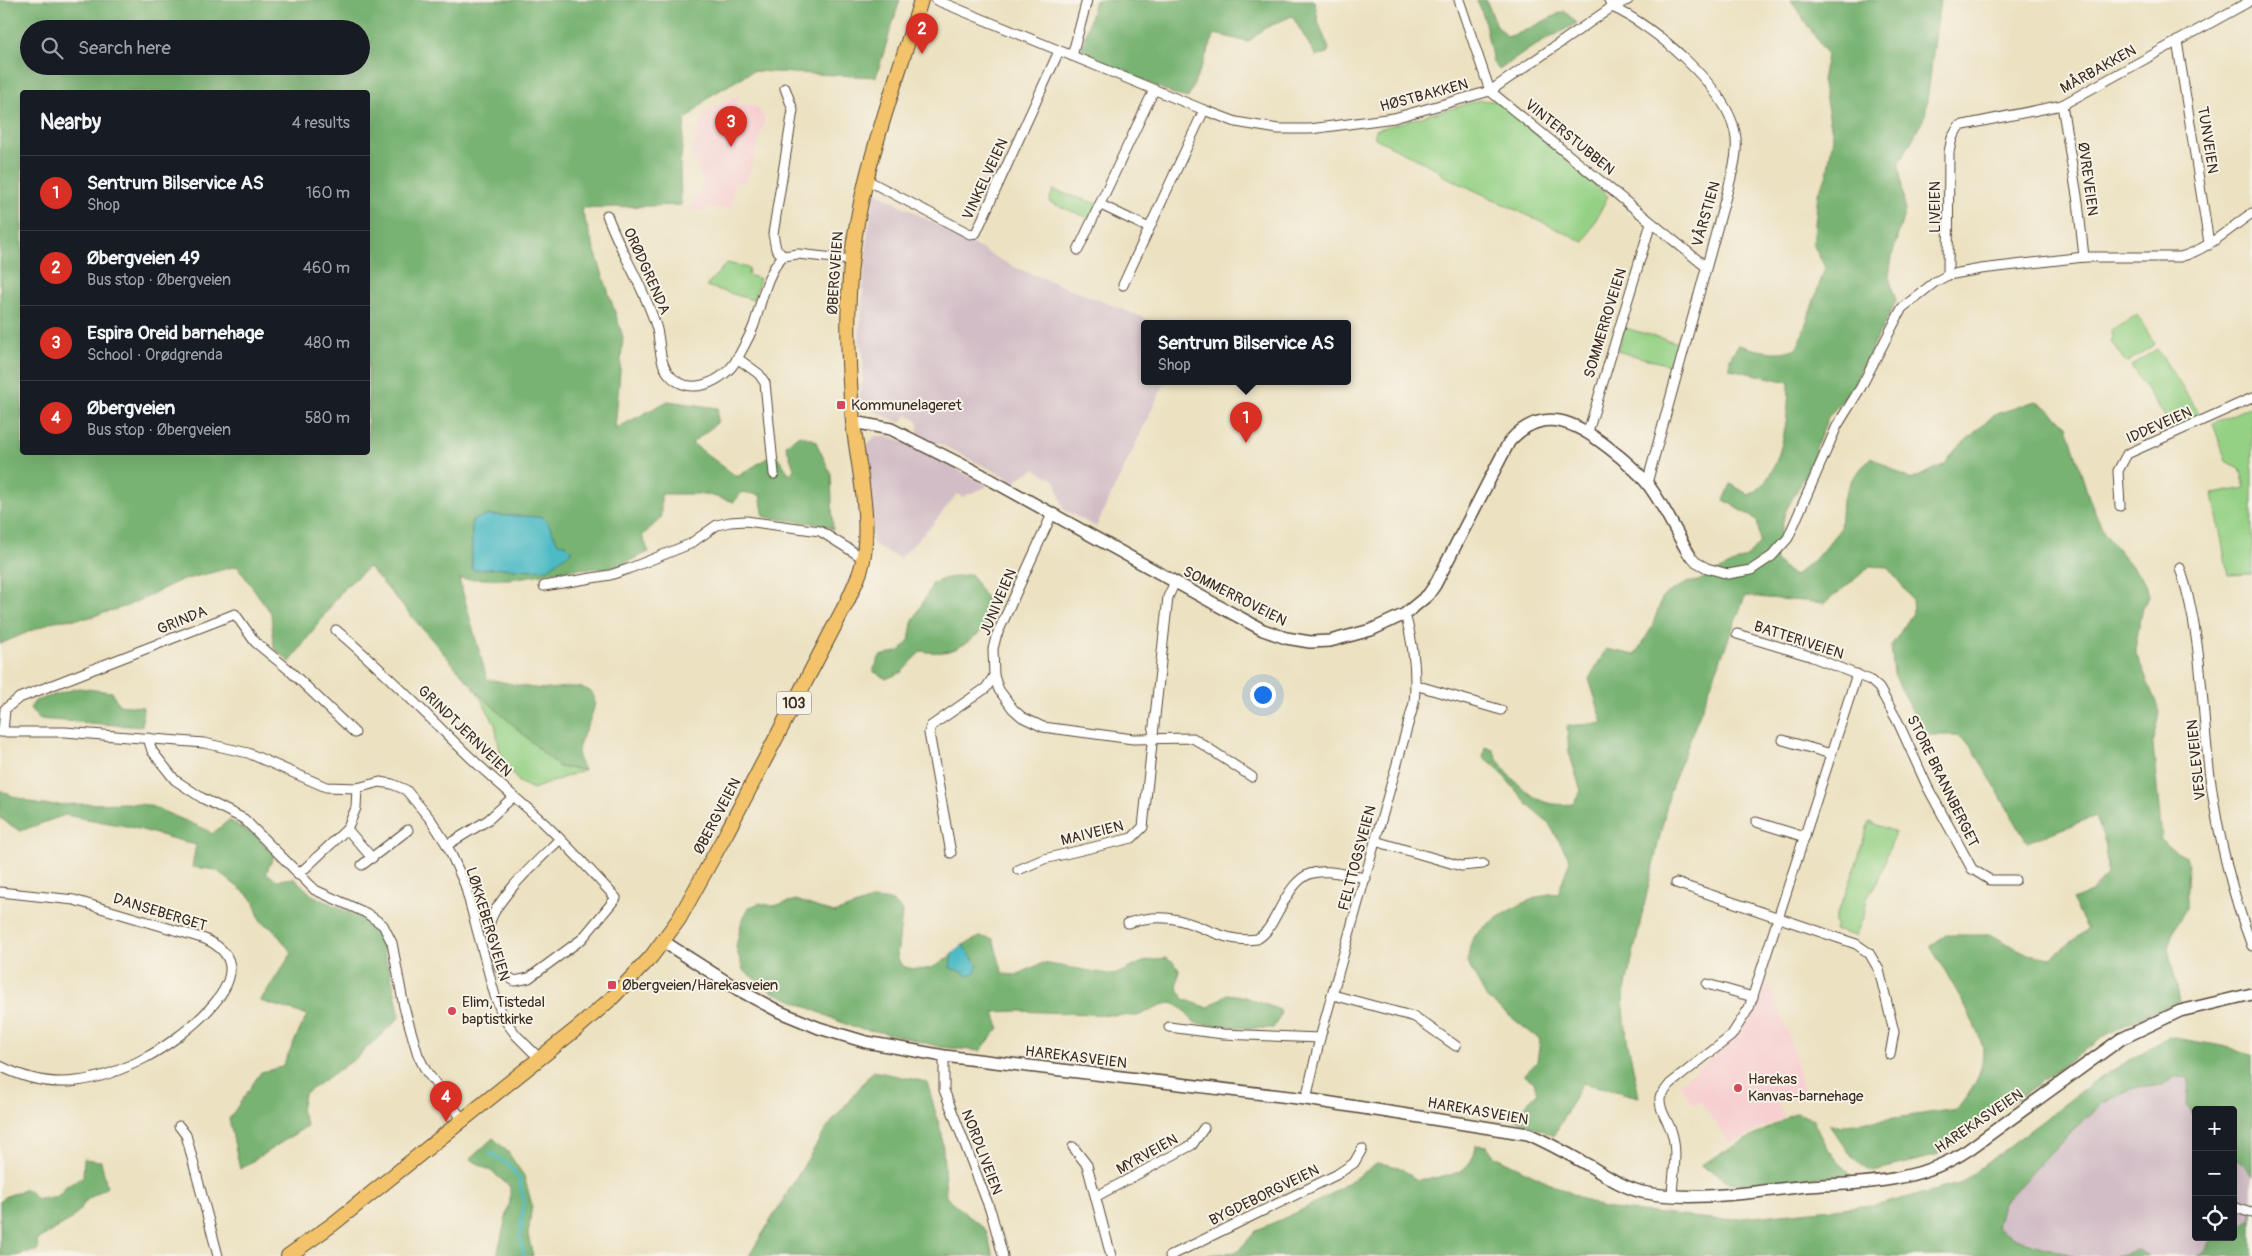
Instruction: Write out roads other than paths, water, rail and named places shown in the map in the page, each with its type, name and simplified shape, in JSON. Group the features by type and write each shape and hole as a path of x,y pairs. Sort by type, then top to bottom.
{"main road":[{"name":"ØBERGVEIEN","path":"288,1256 321,1233 540,1058 613,997 664,942 693,895 727,832 848,600 858,577 863,558 865,525 853,422 848,332 855,228 865,179 922,0"}],"street":[{"name":"HØSTBAKKEN","path":"936,0 1204,110 1256,127 1310,129 1394,118 1490,91 1611,3 1628,0"},
{"path":"1072,56 1087,0"},
{"path":"1460,0 1490,91"},
{"name":"MÅRBAKKEN","path":"1952,138 1959,126 2062,105 2252,0"},
{"name":"VÅRSTIEN","path":"1611,3 1649,28 1696,70 1714,92 1733,126 1736,143 1733,170 1705,266 1647,483"},
{"name":"TUNVEIEN","path":"2177,41 2209,243"},
{"name":"VINKELVEIEN","path":"865,179 970,234 976,233 1059,51"},
{"path":"785,88 793,110 773,234 776,249 783,256 798,254 852,260"},
{"path":"1078,250 1154,90"},
{"name":"VINTERSTUBBEN","path":"1490,91 1705,266"},
{"name":"ØVREVEIEN","path":"2062,105 2078,202 2084,257"},
{"path":"1124,285 1204,110"},
{"name":"LIVEIEN","path":"1948,275 1949,152 1952,138"},
{"path":"1101,204 1149,228"},
{"path":"1689,554 1696,562 1707,568 1728,574 1751,570 1772,556 1788,538 1837,426 1861,387 1902,308 1921,290 1948,275 2017,264 2084,257 2180,257 2190,255 2252,212"},
{"name":"ORØDGRENDA","path":"607,215 656,326 663,363 675,380 685,385 705,385 724,376 737,358 753,328 771,273 783,256"},
{"name":"SOMMERROVEIEN","path":"1588,432 1652,223"},
{"path":"737,358 759,374 764,384 774,474"},
{"name":"IDDEVEIEN","path":"2120,506 2118,471 2127,454 2252,398"},
{"name":"SOMMERROVEIEN","path":"853,422 891,429 982,475 1263,630 1286,638 1310,642 1330,641 1370,630 1405,614 1428,595 1435,585 1509,442 1516,433 1530,425 1548,420 1576,425 1621,457 1647,483 1689,554"},
{"name":"JUNIVEIEN","path":"994,676 992,656 996,637 1052,514"},
{"path":"544,586 610,575 628,570 690,544 717,525 730,522 746,521 820,531 863,558"},
{"name":"VESLEVEIEN","path":"2180,568 2189,596 2198,652 2210,777 2218,831 2236,901 2252,946"},
{"name":"MAIVEIEN","path":"1018,870 1044,859 1125,840 1138,834 1143,828 1168,597 1175,582"},
{"name":"GRINDA","path":"1,732 5,709 19,698 235,614 255,642 288,669 354,733"},
{"name":"FELTTOGSVEIEN","path":"1306,1099 1320,1038 1412,715 1416,685 1410,630 1405,614"},
{"name":"GRINDTJERNVEIEN","path":"336,630 376,663 513,797 488,820 447,845"},
{"name":"BATTERIVEIEN","path":"1672,1195 1674,1144 1672,1132 1661,1110 1660,1097 1670,1084 1731,1036 1747,1012 1754,997 1857,674 1810,656 1737,634"},
{"name":"STORE BRANNBERGET","path":"1857,674 1870,680 1883,695 1928,788 1972,869 1990,880 2015,880"},
{"path":"994,676 1006,701 1022,717 1032,723 1055,729 1153,740 1193,738 1252,777"},
{"path":"951,853 929,733 931,726 986,688 994,676"},
{"path":"1416,685 1501,710"},
{"name":"LØKKEBERGVEIEN","path":"1,732 65,732 204,743 231,748 277,764 326,787 357,788 380,782 392,784 406,790 420,804 447,845 472,907 500,1010 508,1026 540,1058"},
{"path":"148,738 152,752 175,780 202,798 244,819 315,890 376,920 388,933 404,1007 418,1055 426,1071 463,1120"},
{"path":"1783,740 1831,754"},
{"path":"298,875 347,829 356,808 357,788"},
{"path":"513,797 560,839 616,898 582,939 529,978 523,981 515,981 503,974 500,969 490,936 490,925 500,903 560,839"},
{"path":"1756,822 1805,837"},
{"path":"347,829 372,858"},
{"path":"362,865 408,830"},
{"path":"1375,840 1461,866 1483,864"},
{"path":"1128,923 1145,918 1170,917 1230,937 1242,940 1257,939 1269,928 1294,884 1307,874 1328,871 1366,878"},
{"path":"1676,883 1856,944 1869,953 1878,970 1890,1011 1894,1032 1890,1055"},
{"name":"DANSEBERGET","path":"0,892 74,900 205,939 216,945 224,954 230,972 222,995 204,1015 164,1046 122,1069 92,1079 63,1082 37,1080 0,1066"},
{"name":"HAREKASVEIEN","path":"664,942 739,990 780,1012 819,1028 866,1042 944,1056 1306,1099 1528,1134 1554,1146 1624,1186 1643,1192 1702,1196 1900,1178 1930,1170 1948,1163 1968,1150 2121,1038 2180,1011 2252,994"},
{"path":"1707,984 1754,997"},
{"path":"1333,994 1415,1017 1456,1046"},
{"path":"1169,1027 1223,1034 1320,1038"},
{"name":"NORDLIVEIEN","path":"944,1056 944,1090 991,1212 1003,1256"},
{"path":"179,1126 186,1135 218,1256"},
{"name":"MYRVEIEN","path":"1097,1196 1192,1145 1204,1128"},
{"path":"1073,1147 1087,1165 1097,1196 1111,1256"},
{"name":"BYGDEBORGVEIEN","path":"1170,1256 1336,1175 1354,1163 1362,1149"},
{"path":"2237,1208 2252,1212"}],"water":[{"path":"489,515 542,517 548,523 558,543 565,544 572,551 548,569 504,568 472,570 472,520"},
{"path":"963,945 978,966 974,973 966,976 964,972 950,968 952,954"}],"waterway":[{"path":"490,1153 508,1164 519,1179 524,1201 520,1237 524,1256"}],"place":[{"name":"Øbergveien 49","path":"922,54"},
{"name":"Espira Oreid barnehage","path":"731,147"},
{"name":"Kommunelageret","path":"841,405"},
{"name":"Sentrum Bilservice AS","path":"1246,443"},
{"name":"Øbergveien/Harekasveien","path":"612,985"},
{"name":"Elim, Tistedal baptistkirke","path":"452,1011"},
{"name":"Harekas Kanvas-barnehage","path":"1738,1088"},
{"name":"Øbergveien","path":"446,1122"}]}
